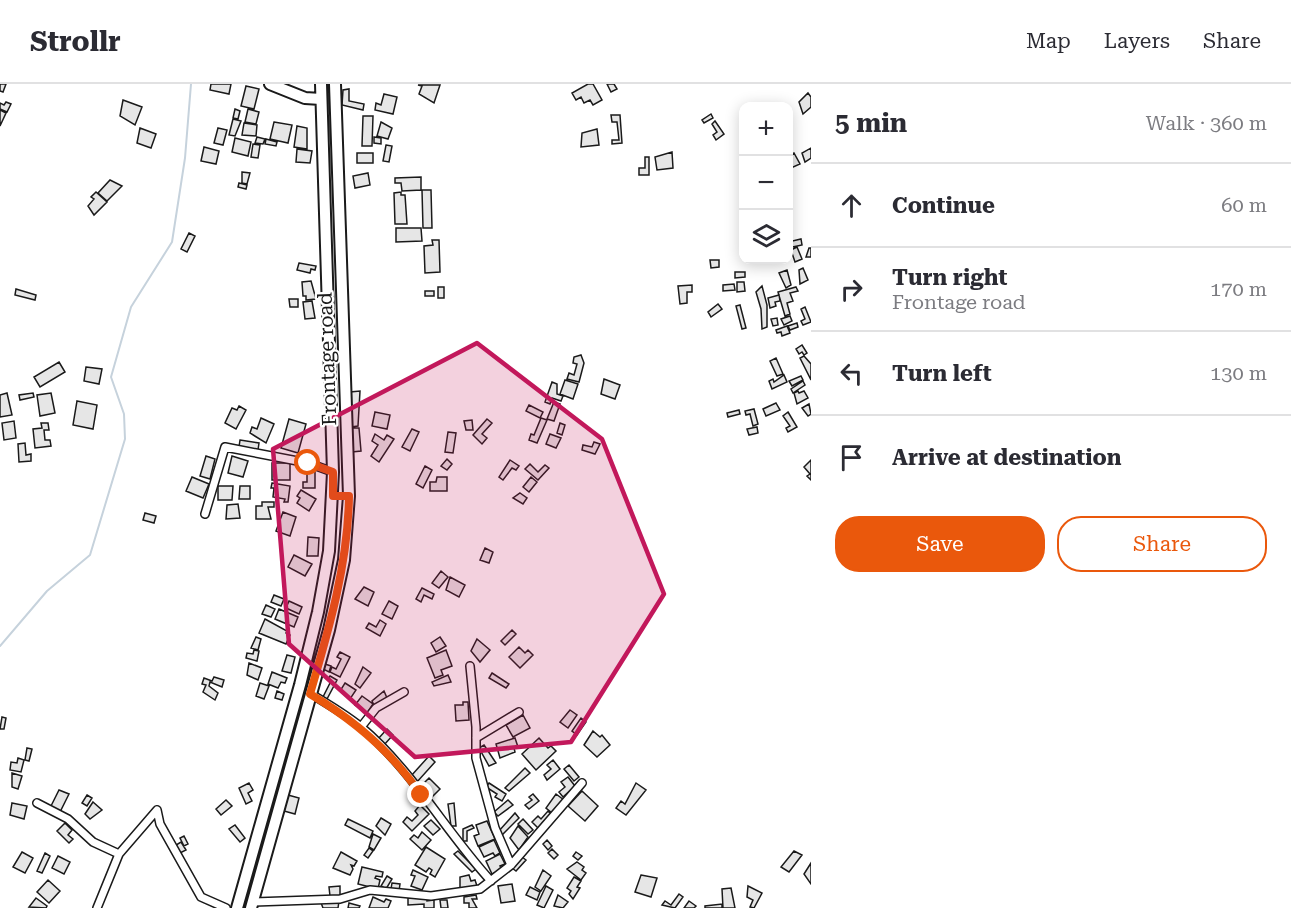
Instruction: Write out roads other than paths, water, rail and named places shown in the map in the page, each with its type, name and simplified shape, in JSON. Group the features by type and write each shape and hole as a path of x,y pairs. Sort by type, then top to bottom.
{"main road":[{"path":"270,84 305,98 321,99"},
{"path":"237,908 318,612 328,551 333,472 321,84"},
{"name":"Frontage road","path":"251,905 329,630 344,560 349,496 335,84"},
{"path":"333,496 349,496"}],"street":[{"path":"206,514 225,447 308,463 333,472"},
{"path":"470,666 479,772 495,828 511,865"},
{"path":"361,727 376,708 405,692"},
{"path":"310,694 361,727 408,776 464,851 491,881"},
{"path":"476,738 519,712"},
{"path":"251,905 340,899 370,890 431,896 460,894 480,889 511,865 582,783"},
{"path":"37,803 68,819 93,842 119,854"},
{"path":"97,908 119,854 157,810 160,824 201,897 226,908"}],"waterway":[{"path":"0,646 47,591 90,555 125,439 124,414 111,377 131,307 172,242 185,158 191,84"}]}
